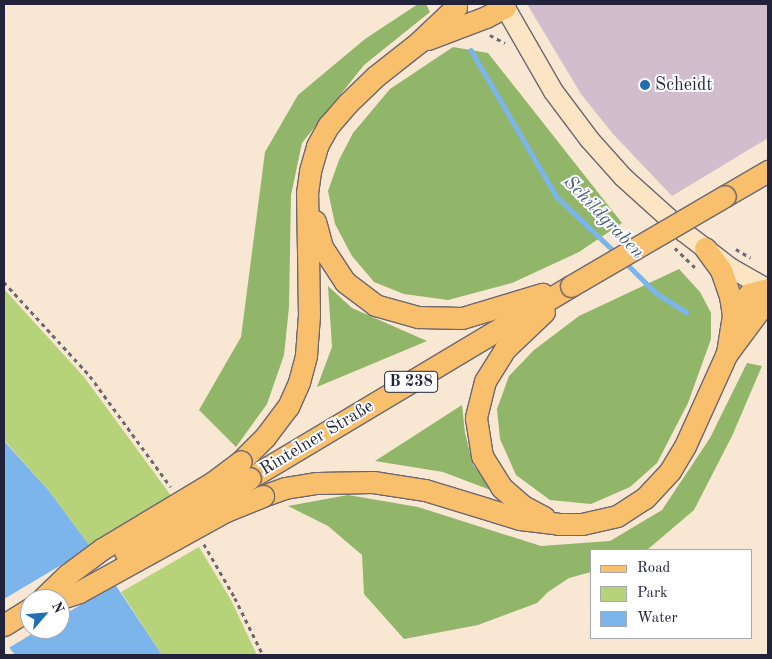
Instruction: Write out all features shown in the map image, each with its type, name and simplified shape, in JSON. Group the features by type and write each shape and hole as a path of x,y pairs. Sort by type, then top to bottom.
{"main road":[{"name":"B 238","path":"52,589 67,574 102,549 212,483 246,470 265,437 288,407 299,382 306,355 309,315 307,193 310,171 317,146 328,126 376,76 419,42 458,5"},
{"name":"B 238","path":"419,42 486,17 503,5"},
{"path":"503,5 553,90 590,139 652,204 731,268 768,290"},
{"name":"Rintelner Straße","path":"62,589 246,470 571,286 768,171"},
{"name":"B 238","path":"307,193 322,247 345,282 375,305 418,317 462,318 571,286"},
{"name":"B 238","path":"705,248 716,263 724,279 733,315 726,355"},
{"name":"B 238","path":"558,524 523,506 501,487 482,456 476,418 485,381 505,349 571,286"},
{"name":"B 238","path":"733,315 749,294 768,290"},
{"name":"B 238","path":"70,595 79,592 226,511 285,488 317,483 373,482 425,490 520,519 558,524 582,524 617,516 632,508 657,487 685,446 726,355 763,305 768,290"},
{"path":"4,625 20,615"}],"path":[{"path":"729,244 756,261"},
{"path":"4,282 90,376 173,490"},
{"path":"202,540 235,598 263,655"}],"shaded area":[{"path":"527,4 768,4 768,138 672,196 613,134 581,94"}],"green space":[{"path":"418,4 426,4 430,12 364,65 302,143 291,195 289,307 284,355 267,404 236,447 199,410 241,337 265,152 298,95 365,39"},
{"path":"453,47 488,53 622,223 579,252 512,283 448,300 404,294 374,282 352,256 335,224 328,191 339,160 353,133 390,89"},
{"path":"679,269 700,292 711,313 711,339 688,403 657,463 630,487 591,504 550,500 516,475 500,439 497,409 509,376 534,350 579,316"},
{"path":"328,286 352,308 427,341 317,387 332,347"},
{"path":"4,289 84,377 172,497 89,545 49,491 4,440"},
{"path":"747,363 762,366 732,436 694,510 648,549 590,549 590,572 569,578 548,592 537,603 478,625 404,639 364,594 362,555 328,526 288,506 348,495 418,507 541,546 610,541 662,510 710,438"},
{"path":"462,405 465,433 473,465 493,491 443,472 375,461"},
{"path":"199,547 231,600 257,655 162,655 121,592"}],"water":[{"path":"4,441 49,491 89,545 162,655 15,655 4,641"}],"pier":[{"path":"93,546 118,583 70,611 70,589 21,589"},
{"path":"20,589 20,639 24,639 7,649 4,645 4,599"}],"waterway":[{"name":"Schildgraben","path":"471,50 557,197 617,254"},
{"name":"Schildgraben","path":"624,261 656,293 686,312"}],"place":[{"name":"Scheidt","path":"645,85"}]}
